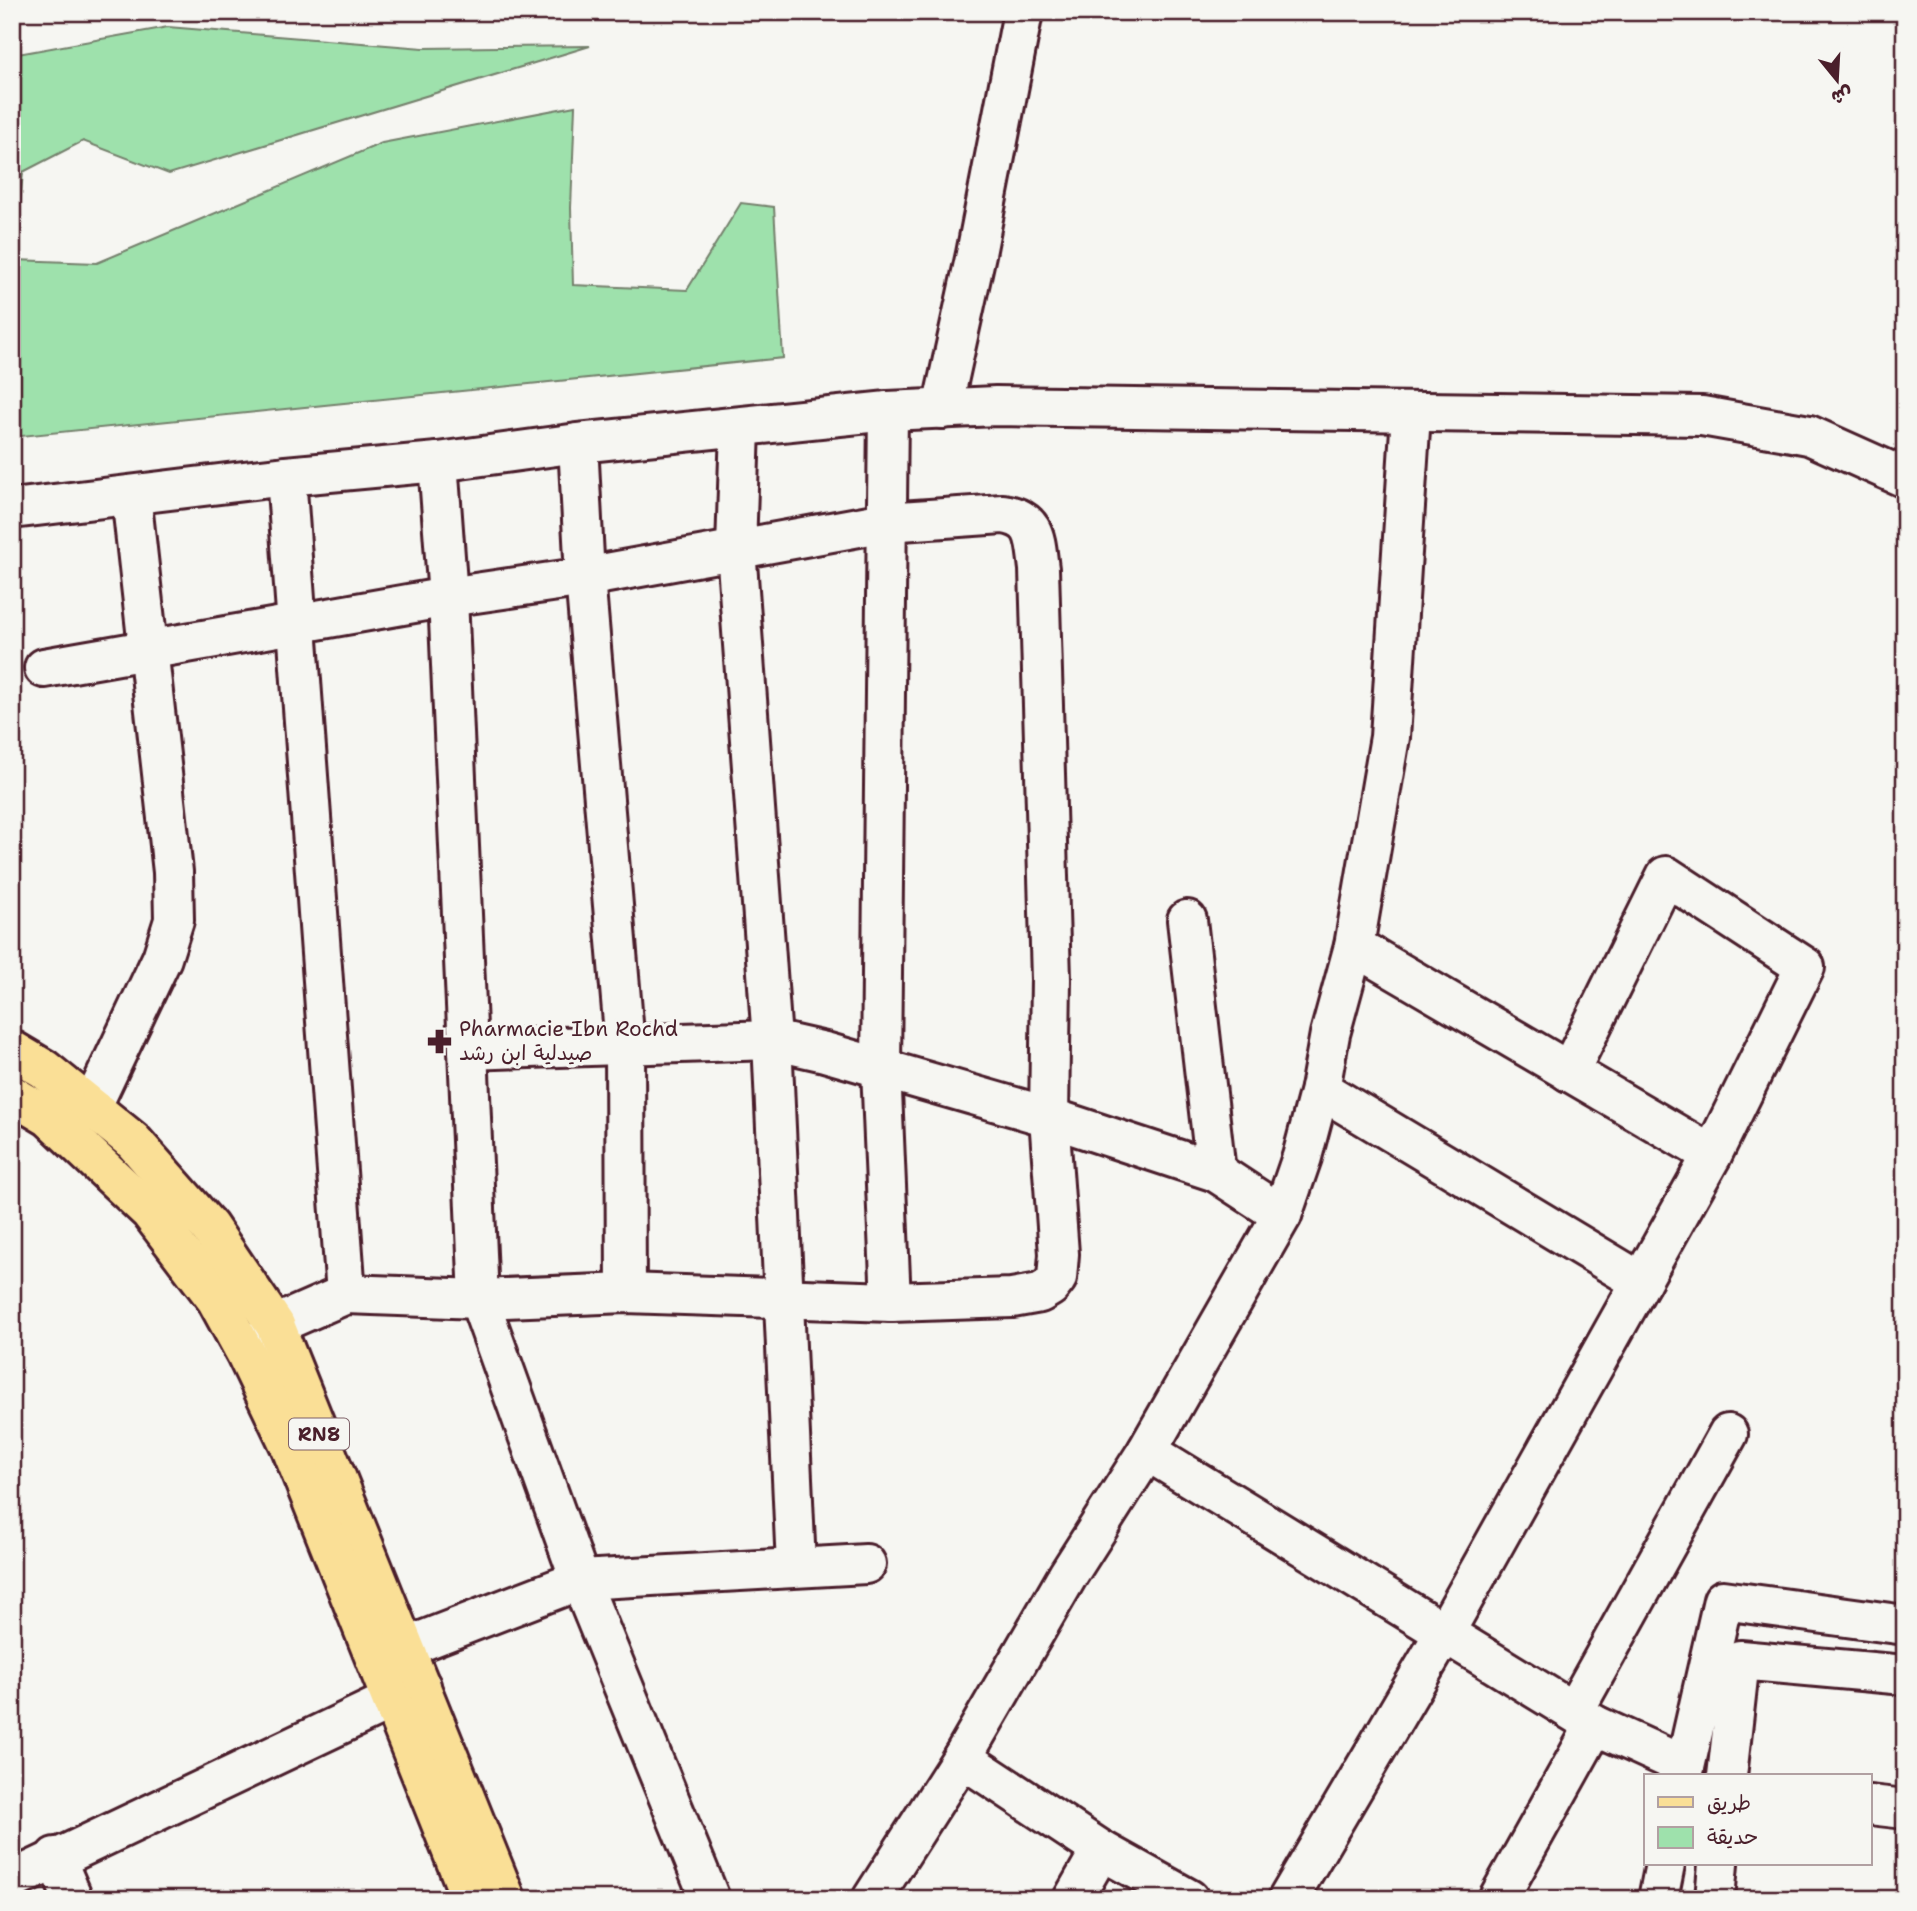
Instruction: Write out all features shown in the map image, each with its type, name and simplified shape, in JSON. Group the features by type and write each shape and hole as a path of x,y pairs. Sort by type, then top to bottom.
{"main road":[{"name":"RN8","path":"12,1051 44,1069 133,1141 209,1227 275,1325 404,1648 406,1692 471,1899"},
{"name":"RN8","path":"12,1095 49,1117 150,1212 216,1299 246,1354 506,1899"}],"street":[{"path":"942,409 1023,12"},
{"path":"12,509 286,476 438,462 578,443 888,411 942,409 1108,407 1411,414 1545,412 1702,416 1810,435 1905,478"},
{"path":"888,411 881,1068 891,1302"},
{"path":"872,1899 962,1758 1068,1575 1147,1451 1282,1215 1302,1157 1320,1089 1330,1034 1354,946 1390,737 1411,414"},
{"path":"740,427 736,549 772,1040 796,1566"},
{"path":"578,443 585,577 625,1046 626,1293"},
{"path":"438,462 447,597 479,1299 580,1580 710,1899"},
{"path":"286,476 346,1294"},
{"path":"91,1108 162,958 174,920 173,872 131,495"},
{"path":"44,668 447,597 585,577 886,522 1003,514 1018,516 1029,525 1035,539 1040,583 1051,979 1049,1117 1059,1254 1057,1278 1050,1287 1040,1293 1012,1298 891,1302 626,1293 479,1299 346,1294 275,1325 246,1354"},
{"path":"1289,1899 1446,1632 1712,1156 1805,967 1666,876 1569,1072"},
{"path":"1187,920 1216,1172"},
{"path":"1354,946 1712,1156"},
{"path":"468,1050 772,1040 881,1068 1049,1117 1216,1172 1282,1215"},
{"path":"1320,1089 1641,1282"},
{"path":"1498,1899 1584,1718 1728,1434"},
{"path":"1147,1451 1584,1718 1684,1771 1723,1600 1905,1625"},
{"path":"404,1648 580,1580 866,1564"},
{"path":"1727,1774 1740,1660 1905,1675"},
{"path":"12,1880 55,1857 406,1692"},
{"path":"962,1758 1101,1850 1189,1899"},
{"path":"1871,1805 1905,1809"},
{"path":"1073,1899 1101,1850"},
{"path":"55,1857 73,1899"},
{"path":"1658,1899 1665,1866"},
{"path":"1715,1899 1718,1866"}],"green space":[{"path":"168,27 423,48 590,46 169,174 83,141 23,172 15,260 97,263 382,143 575,106 571,208 573,285 687,290 741,203 774,207 783,358 12,437 12,55"}],"place":[{"name":"Pharmacie Ibn Rochd صيدلية ابن رشد","path":"439,1041"}]}
